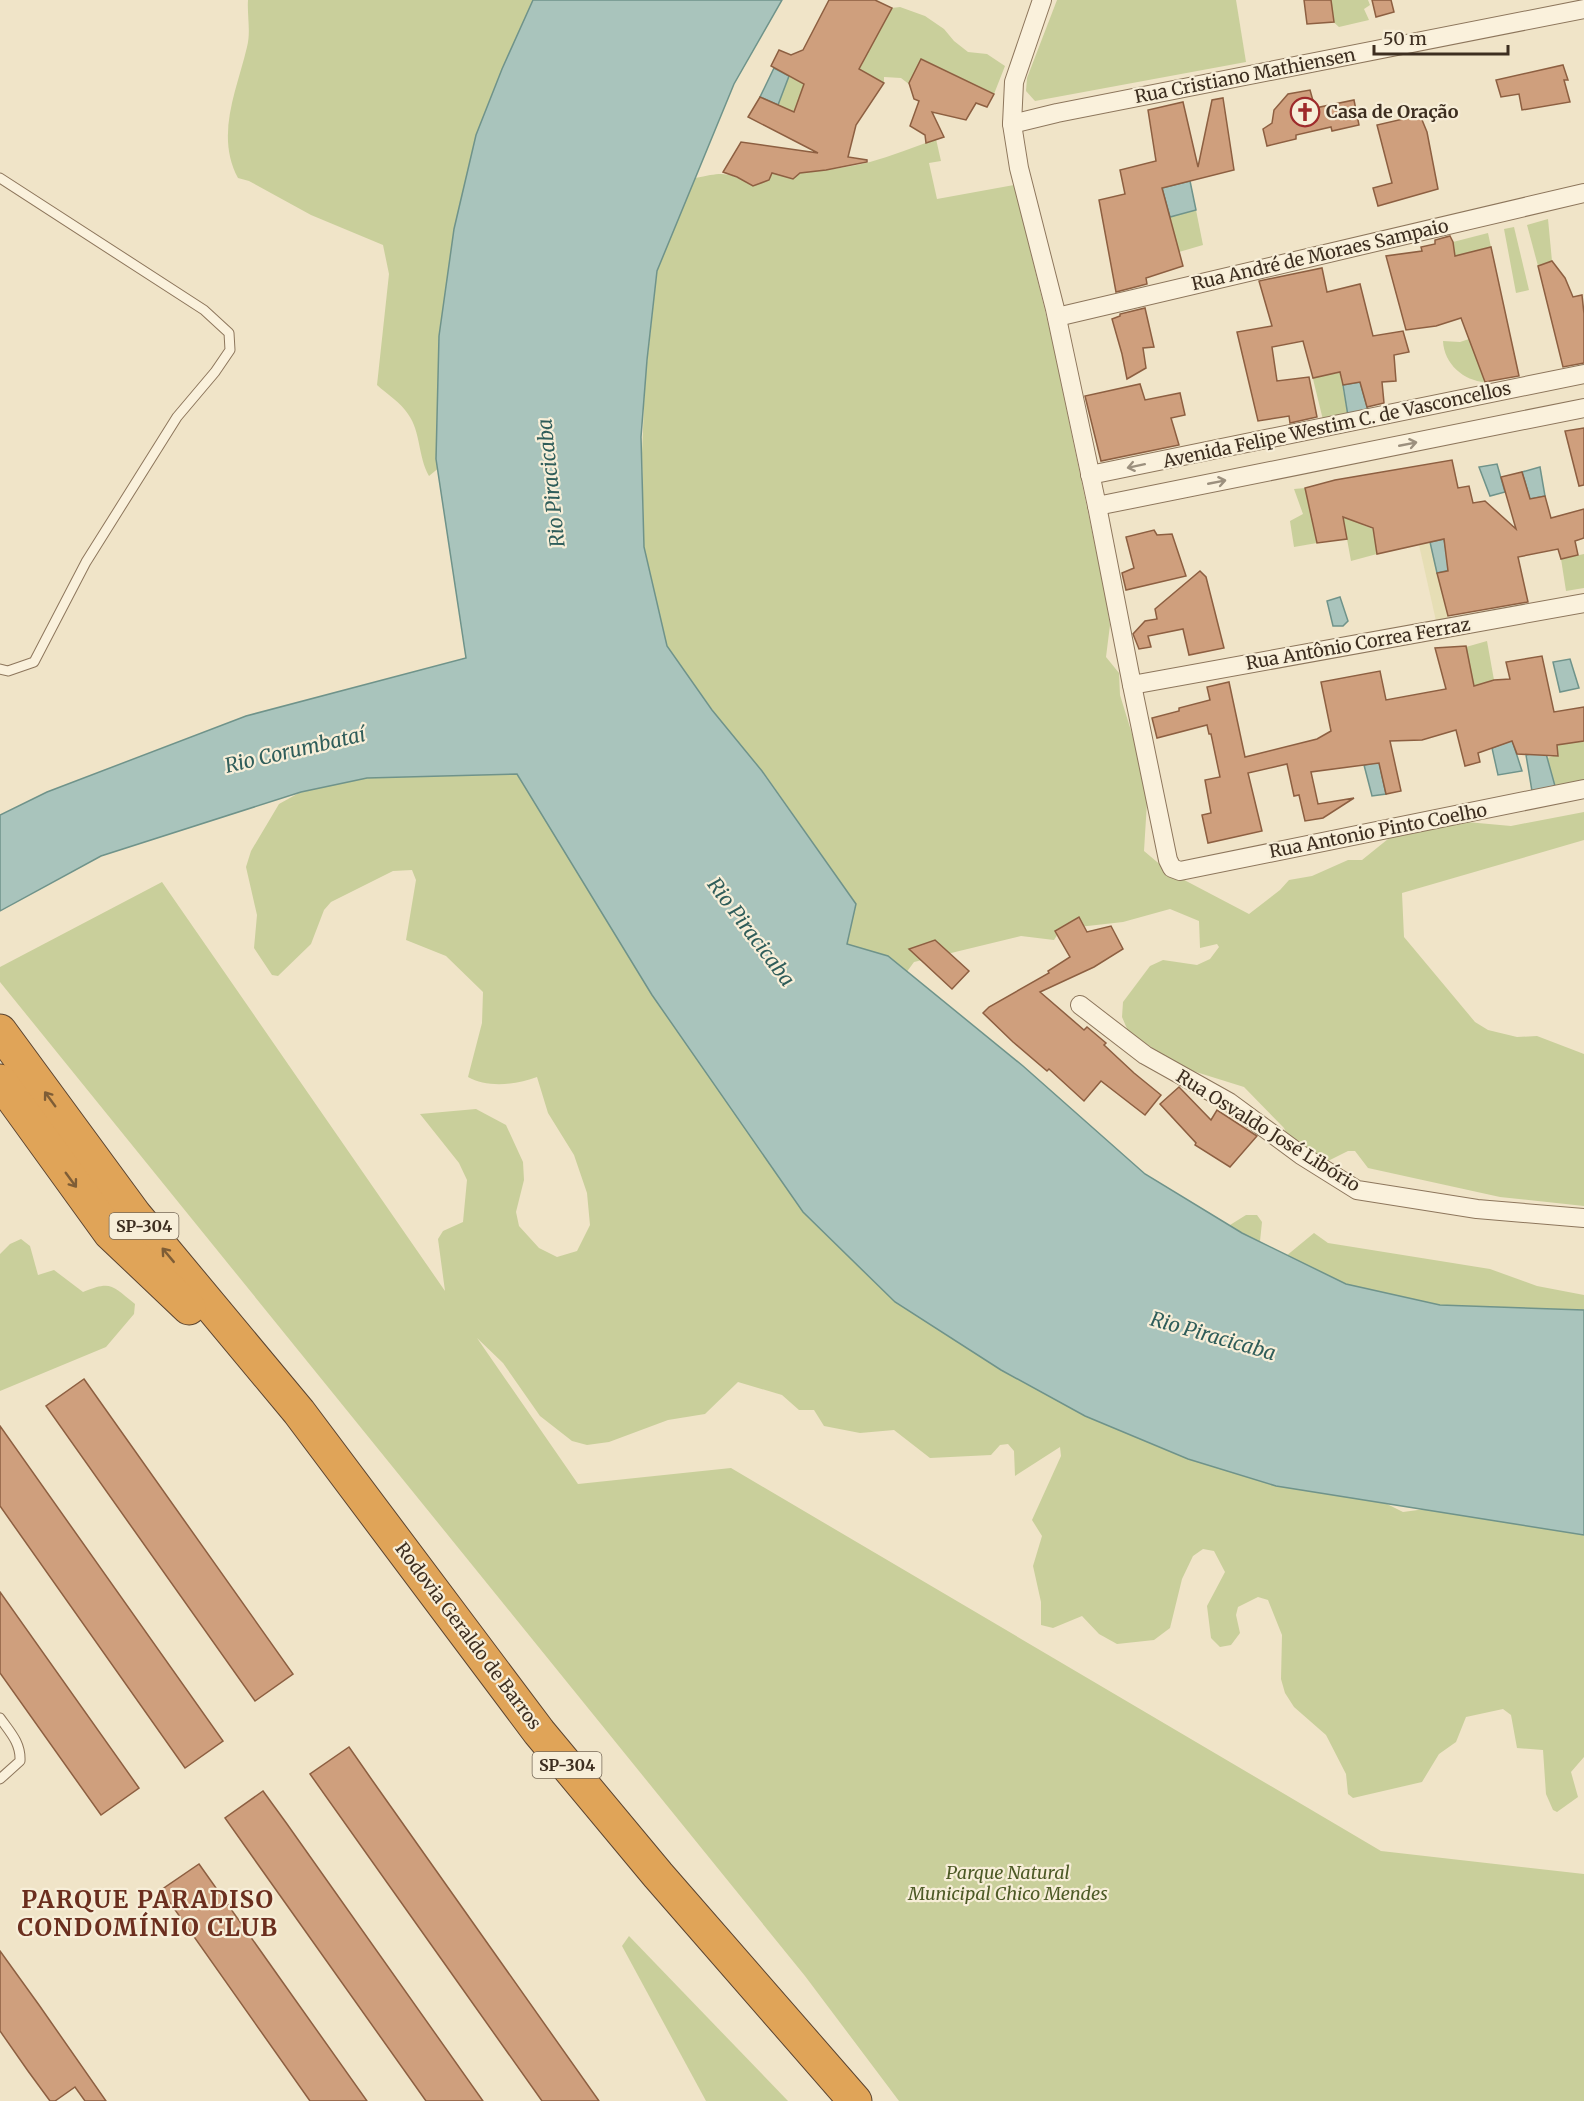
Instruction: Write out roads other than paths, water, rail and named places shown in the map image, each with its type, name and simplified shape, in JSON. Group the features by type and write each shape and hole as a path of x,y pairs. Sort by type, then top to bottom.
{"highway":[{"name":"Rodovia Geraldo de Barros","path":"0,1031 135,1215 299,1412 539,1732 658,1875 855,2101"},
{"name":"Rodovia Geraldo de Barros","path":"0,1081 110,1233 299,1412"}],"street":[{"path":"1042,0 1014,82 1012,124 1019,168 1057,317 1098,506 1131,685"},
{"name":"Rua Cristiano Mathiensen","path":"1012,124 1057,113 1584,9"},
{"name":"Rua André de Moraes Sampaio","path":"1057,317 1584,193"},
{"name":"Avenida Felipe Westim C. de Vasconcellos","path":"1090,475 1584,374"},
{"name":"Avenida Felipe Westim C. de Vasconcellos","path":"1098,506 1584,408"},
{"name":"Rua Antônio Correa Ferraz","path":"1131,685 1584,603"},
{"name":"Rua Antonio Pinto Coelho","path":"1131,685 1168,860 1172,867 1180,871 1584,789"},
{"name":"Rua Osvaldo José Libório","path":"1080,1005 1145,1055 1229,1102 1301,1155 1357,1190 1477,1209 1584,1218"}],"lane":[{"path":"0,178 204,310 229,333 230,350 215,372 177,417 86,562 34,662 8,671 0,669"},
{"path":"0,1718 19,1746 21,1754 20,1761 0,1779"}],"water":[{"path":"533,0 782,0 734,84 657,271 641,437 644,547 667,646 712,710 762,771 856,904 847,944 888,956 1023,1066 1145,1174 1242,1233 1346,1284 1440,1305 1584,1310 1584,1535 1276,1486 1188,1459 1085,1416 1001,1370 895,1302 803,1212 652,995 517,774 367,778 301,792 101,856 0,911 0,815 47,792 246,716 466,658 436,459 439,336 454,229 476,135"},
{"path":"774,68 789,76 778,105 760,97"},
{"path":"1190,181 1196,210 1170,217 1162,188"},
{"path":"1360,382 1370,417 1349,422 1343,385"},
{"path":"1497,464 1505,492 1490,496 1479,467"},
{"path":"1540,467 1545,496 1530,499 1522,472"},
{"path":"1444,539 1450,570 1437,573 1430,542"},
{"path":"1340,597 1348,621 1343,626 1333,626 1327,601"},
{"path":"1570,659 1579,688 1560,692 1553,662"},
{"path":"1512,740 1522,771 1498,775 1492,748"},
{"path":"1545,750 1555,786 1532,791 1526,755"},
{"path":"1379,762 1386,794 1372,796 1364,765"}],"place":[{"name":"Casa de Oração","path":"1305,112"}],"district":[{"name":"PARQUE PARADISO CONDOMÍNIO CLUB","path":"148,1914"}],"water label":[{"name":"Rio Piracicaba","path":"551,483"},
{"name":"Rio Corumbataí","path":"295,750"},
{"name":"Rio Piracicaba","path":"751,932"},
{"name":"Rio Piracicaba","path":"1213,1336"}],"park label":[{"name":"Parque Natural Municipal Chico Mendes","path":"1008,1883"}]}
